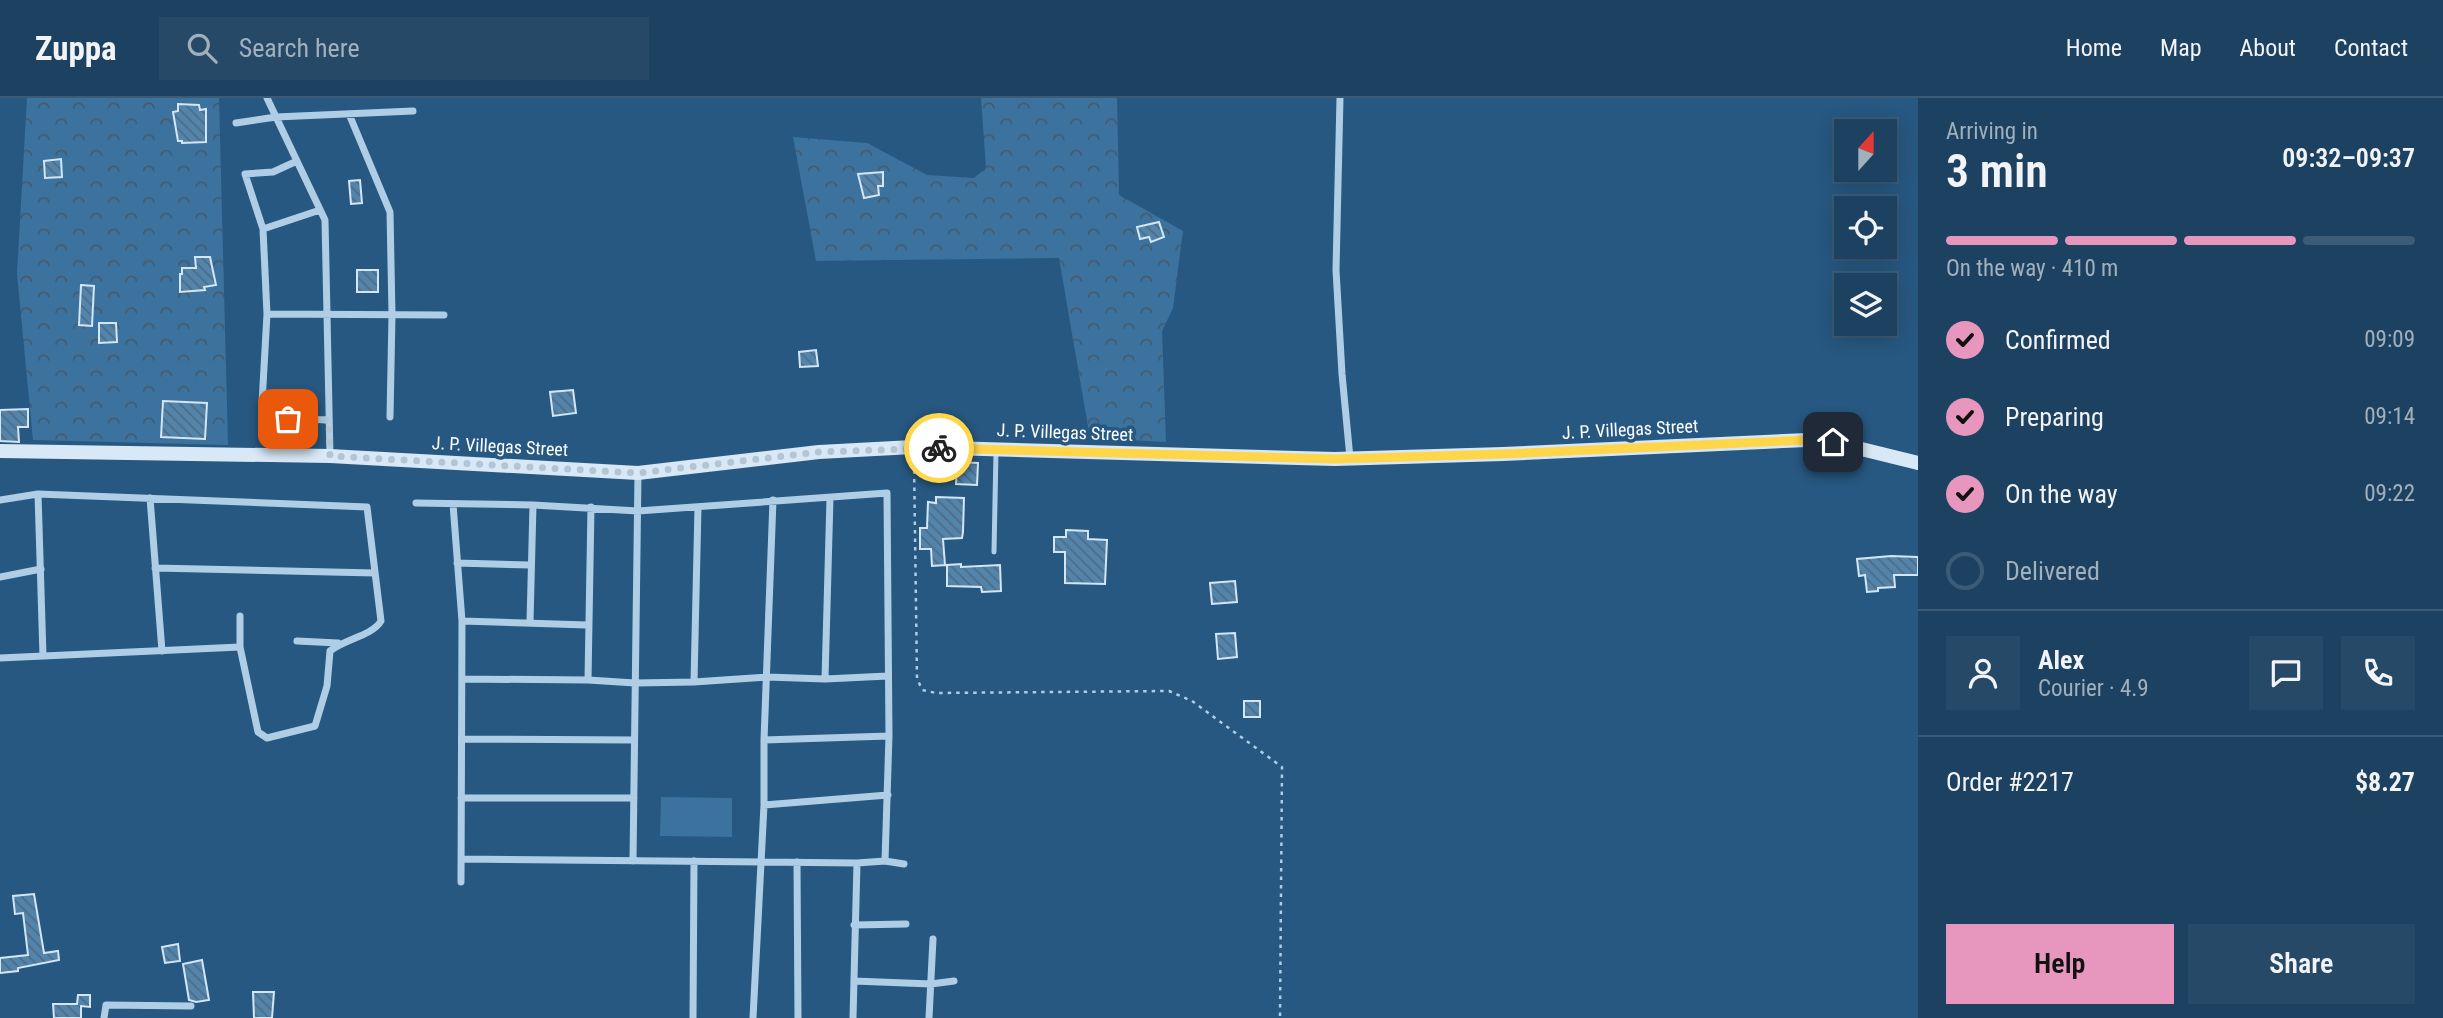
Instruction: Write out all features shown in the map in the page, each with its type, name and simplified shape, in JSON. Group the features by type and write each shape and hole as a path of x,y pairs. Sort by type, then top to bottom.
{"street":[{"path":"267,98 325,220 330,456"},
{"path":"1340,98 1336,270 1350,459"},
{"path":"236,123 276,117 413,111"},
{"path":"349,114 390,212 390,416"},
{"path":"297,161 273,172 245,174 264,229 267,314 262,403 268,418 329,420"},
{"path":"264,229 320,210"},
{"path":"267,314 444,315"},
{"name":"J. P. Villegas Street","path":"0,451 330,456 638,473 819,452 913,447 1350,459 1807,440 1833,442 1918,463"},
{"path":"633,860 638,473"},
{"path":"416,503 591,507 638,511 887,493 889,736 885,861"},
{"path":"38,494 43,656"},
{"path":"0,500 38,494 367,507 381,621 377,628 339,643 330,651 327,686 315,726 267,738 258,732 240,647 240,616"},
{"path":"150,498 162,651"},
{"path":"825,679 830,498"},
{"path":"753,1018 764,805 773,500"},
{"path":"453,504 462,621 461,882"},
{"path":"530,622 533,505"},
{"path":"588,680 591,507"},
{"path":"694,682 698,507"},
{"path":"457,563 530,565"},
{"path":"155,568 375,573"},
{"path":"0,577 41,569"},
{"path":"462,621 587,625"},
{"path":"297,641 339,643"},
{"path":"0,658 240,647"},
{"path":"462,679 635,683 768,677 825,679 888,676"},
{"path":"764,740 889,736"},
{"path":"462,739 635,740"},
{"path":"764,805 888,795"},
{"path":"461,799 634,798"},
{"path":"461,859 858,863 885,861 904,864"},
{"path":"693,1018 694,861"},
{"path":"797,862 798,1018"},
{"path":"853,1018 858,863"},
{"path":"854,925 906,924"},
{"path":"929,1018 933,939"},
{"path":"854,981 931,984 954,981"},
{"path":"104,1018 106,1005 191,1006"}],"lane":[{"path":"994,552 996,449"}],"path":[{"path":"913,447 917,678 922,690 1168,691 1192,701 1283,767 1280,1018"}],"green space":[{"path":"27,98 219,98 228,445 33,440 17,274"},
{"path":"981,98 1117,98 1119,195 1183,231 1173,308 1162,331 1166,442 1090,438 1059,258 816,261 793,137 867,143 927,175 974,178 986,168"},
{"path":"661,797 732,798 732,837 660,836"}],"building":[{"path":"178,104 199,105 200,110 206,109 206,142 178,141 173,112 178,111"},
{"path":"61,159 62,177 45,178 44,161"},
{"path":"883,172 883,186 878,186 879,195 864,198 858,174"},
{"path":"360,180 362,203 351,204 349,181"},
{"path":"1159,222 1164,237 1151,242 1149,237 1140,239 1137,227"},
{"path":"195,257 210,257 216,285 204,287 205,290 180,292 182,268 196,268"},
{"path":"357,270 378,270 378,292 357,292"},
{"path":"81,285 94,286 92,326 79,325"},
{"path":"99,323 116,323 117,342 99,343"},
{"path":"816,350 818,366 800,367 799,352"},
{"path":"573,390 576,413 553,416 550,392"},
{"path":"163,401 207,403 205,439 161,437"},
{"path":"28,409 28,427 18,427 19,442 0,441 0,410"},
{"path":"957,462 978,463 977,485 956,484"},
{"path":"936,497 964,498 963,532 962,538 943,539 945,565 932,566 931,549 920,549 920,528 927,528 928,502 936,503"},
{"path":"1066,530 1088,531 1088,539 1107,540 1105,584 1065,583 1065,552 1054,552 1054,537 1066,537"},
{"path":"1918,557 1918,575 1894,575 1895,587 1867,592 1865,575 1859,576 1857,559"},
{"path":"961,564 961,567 1000,565 1001,591 982,592 981,587 947,586 947,565"},
{"path":"1235,581 1237,602 1212,604 1210,583"},
{"path":"1235,633 1237,657 1218,659 1216,634"},
{"path":"1244,701 1260,701 1260,717 1244,717"},
{"path":"34,894 44,953 58,951 59,960 0,973 0,958 28,955 23,913 15,914 13,896"},
{"path":"178,944 180,961 165,963 162,947"},
{"path":"202,960 209,1000 196,1002 189,1000 183,964"},
{"path":"253,992 274,992 272,1018 254,1018"},
{"path":"78,995 90,995 90,1007 81,1006 81,1018 54,1018 53,1004 77,1004"}],"way so far":[{"path":"288,419 329,420 330,456 638,473 819,452 939,448"}],"route":[{"path":"939,448 1335,459 1807,440 1833,442"}]}
